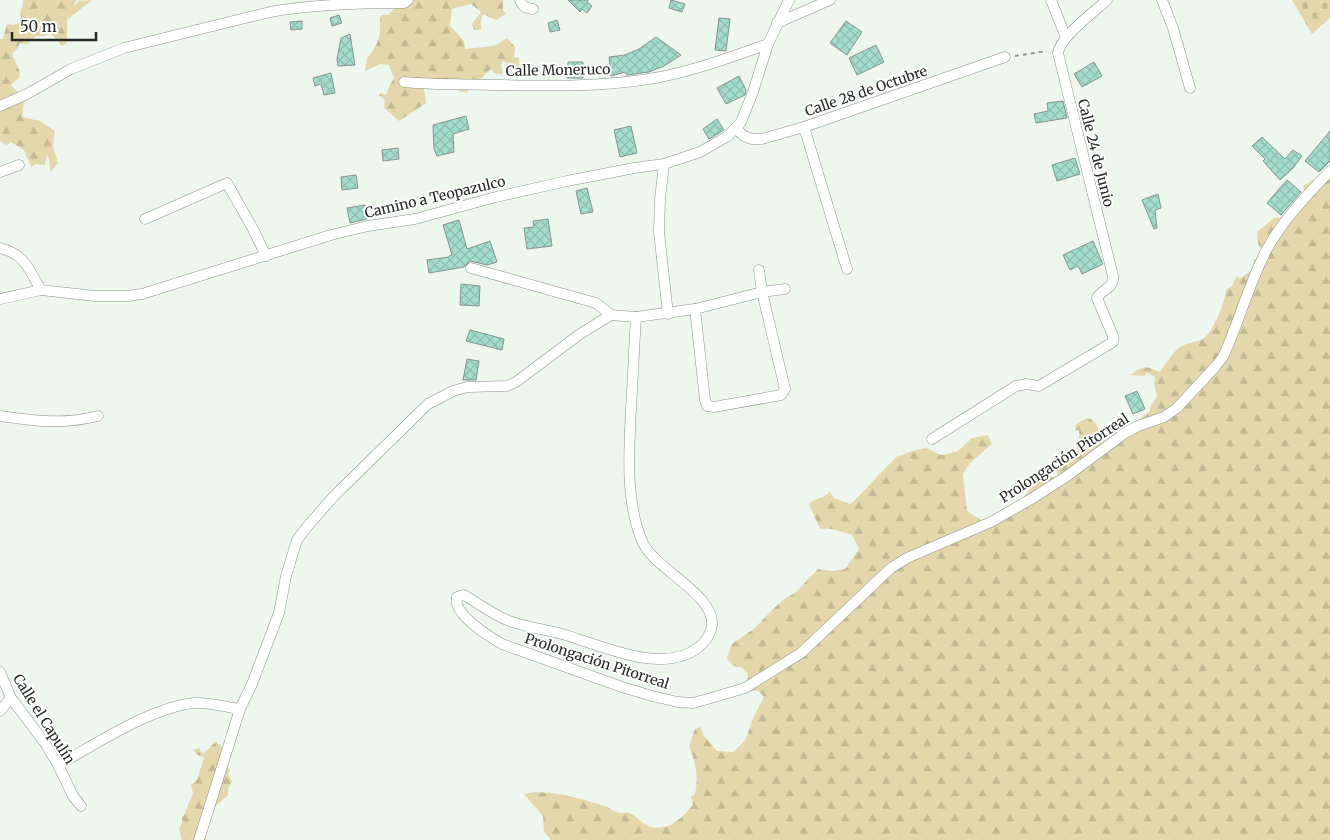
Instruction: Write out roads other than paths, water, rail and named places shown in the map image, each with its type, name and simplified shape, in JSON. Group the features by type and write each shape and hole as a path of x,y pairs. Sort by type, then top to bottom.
{"street":[{"path":"520,0 526,8 533,9"},
{"name":"Camino a Teopazulco","path":"0,299 40,290 95,296 128,296 164,288 331,235 368,226 415,219 496,197 601,174 664,164 700,152 728,136 741,122 753,92 768,44 788,0"},
{"path":"777,24 830,0"},
{"path":"1051,0 1066,38 1107,0"},
{"path":"1162,0 1173,28 1190,88"},
{"path":"0,106 27,94 71,69 124,48 254,15 293,8 404,1"},
{"name":"Calle 24 de Junio","path":"932,439 1016,386 1026,384 1039,386 1113,342 1113,336 1097,298 1111,286 1114,280 1058,58 1058,49 1066,38"},
{"name":"Calle Moneruco","path":"404,82 447,85 596,85 654,78 686,71 768,44"},
{"name":"Calle 28 de Octubre","path":"736,129 744,136 752,139 762,139 804,127 1005,58"},
{"path":"804,127 847,269"},
{"path":"664,164 659,232 668,314"},
{"path":"0,172 19,165"},
{"name":"Prolongación Pitorreal","path":"636,317 629,454 634,512 643,543 652,556 694,593 709,611 712,622 710,634 705,642 693,651 679,657 666,659 633,656 561,634 509,621 464,595 457,597 456,600 458,606 476,627 487,636 502,644 652,696 692,703 745,688 777,669 816,640 891,568 907,558 991,522 1067,476 1125,433 1138,426 1164,417 1177,408 1209,375 1223,357 1259,267 1279,230 1302,201 1330,171"},
{"path":"145,219 227,183 266,256"},
{"path":"0,248 21,257 40,290"},
{"path":"471,268 596,303 611,315 636,317 696,312 762,292 785,289"},
{"path":"696,312 707,406 714,407 777,396 784,393 785,389 762,292 759,270"},
{"path":"199,840 240,709 280,613 286,576 298,540 306,528 334,496 428,404 452,392 468,387 507,386 516,382 580,334 611,315"},
{"path":"0,416 56,422 98,416"},
{"name":"Calle el Capulín","path":"0,672 11,698 45,743 73,796 81,806"},
{"path":"0,711 11,698"},
{"path":"58,765 128,726 180,705 196,703 240,709"}]}
